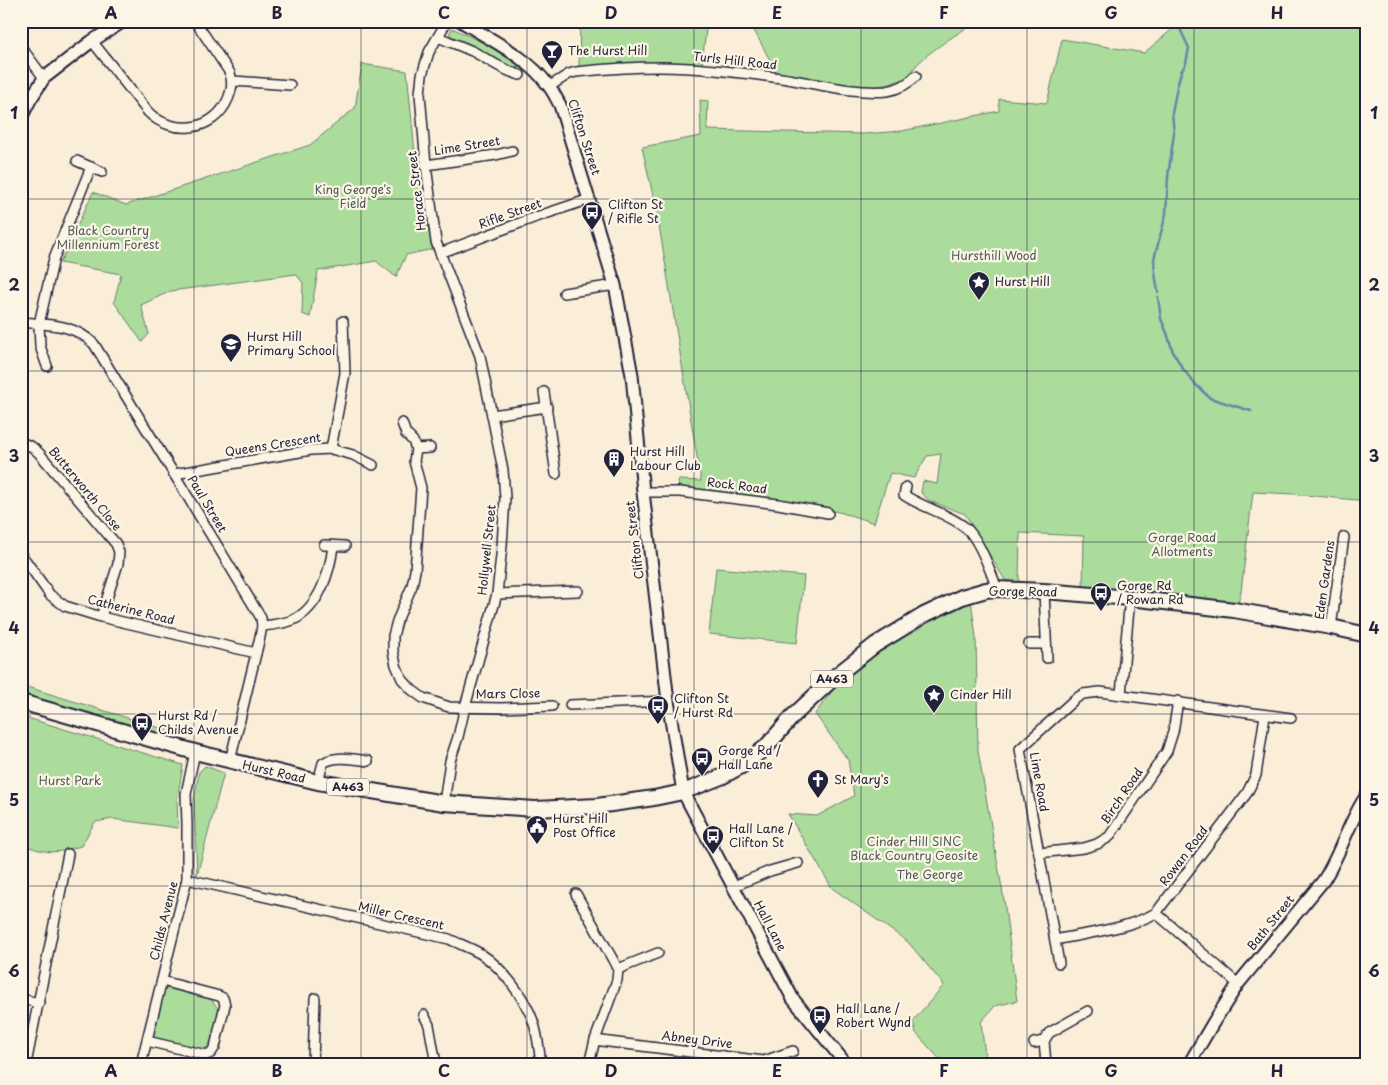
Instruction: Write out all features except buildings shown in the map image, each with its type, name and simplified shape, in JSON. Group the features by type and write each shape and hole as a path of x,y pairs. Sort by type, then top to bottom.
{"main road":[{"name":"Gorge Road","path":"682,792 721,777 743,765 766,747 793,716 838,674 875,645 924,615 962,597 986,590 1044,591 1130,598 1234,610 1331,627 1367,636"},
{"name":"Hurst Road","path":"21,702 230,761 318,782 444,803 535,810 596,806 682,792"}],"street":[{"path":"21,118 44,78 92,41 124,21"},
{"path":"92,41 154,118 163,124 189,128 210,121 223,110 233,81 230,72 195,21"},
{"name":"Horace Street","path":"447,21 429,52 422,75 420,94 426,165 436,242 480,356"},
{"name":"Clifton Street","path":"461,21 516,55 550,86 560,104 615,285 632,375 643,492 668,701 682,792"},
{"path":"438,37 471,50 501,67 520,75"},
{"path":"21,47 44,78"},
{"name":"Turls Hill Road","path":"550,86 569,74 576,72 660,67 705,69 863,91 896,89 910,82 916,76"},
{"path":"233,81 290,85"},
{"name":"Lime Street","path":"426,165 512,151"},
{"path":"77,162 102,172"},
{"path":"47,366 40,346 39,324 54,258 91,167"},
{"name":"Rifle Street","path":"440,253 590,199"},
{"path":"564,293 615,285"},
{"path":"331,449 345,373 343,321"},
{"name":"Paul Street","path":"21,322 71,328 86,336 94,344 261,618 262,626"},
{"name":"Hollywell Street","path":"444,803 450,761 497,594 502,546 505,498 503,470 480,356"},
{"path":"544,392 556,474"},
{"path":"492,415 547,407"},
{"path":"402,423 406,434 416,449 430,448"},
{"name":"Butterworth Close","path":"21,442 39,453 116,544 119,552 118,564 101,617"},
{"name":"Queens Crescent","path":"174,474 311,450 331,449 353,455 373,465"},
{"name":"Mars Close","path":"416,449 414,461 421,488 416,563 412,586 397,621 393,636 393,651 402,679 422,698 449,707 501,708 552,706"},
{"path":"906,487 904,495 911,500 948,517 966,528 978,544 997,589"},
{"name":"Rock Road","path":"643,492 680,492 828,512"},
{"name":"Eden Gardens","path":"1331,627 1344,537"},
{"path":"230,761 262,626 289,622 308,609 327,576 332,559 328,546 345,546"},
{"name":"Catherine Road","path":"21,555 50,595 65,606 101,617 256,653"},
{"path":"497,594 578,591"},
{"path":"1044,591 1047,658"},
{"path":"1130,598 1121,694 1291,718"},
{"path":"1029,644 1046,644"},
{"name":"Lime Road","path":"1059,963 1020,748 1083,694 1100,692 1121,694"},
{"path":"570,705 668,701"},
{"name":"Birch Road","path":"1039,853 1084,848 1097,844 1108,837 1167,751 1171,741 1178,701"},
{"name":"Rowan Road","path":"1156,913 1247,793 1256,775 1265,715"},
{"name":"Childs Avenue","path":"141,1064 187,880 186,794 195,752"},
{"path":"318,782 323,763 328,760 338,758 368,761"},
{"name":"Hall Lane","path":"682,792 793,999 846,1064"},
{"name":"Bath Street","path":"1189,1064 1238,984 1332,868 1356,814 1367,795"},
{"path":"26,1064 68,854"},
{"path":"734,886 770,871 798,863"},
{"name":"Miller Crescent","path":"187,880 448,939 482,955 499,969 518,993 533,1021 541,1064"},
{"path":"576,894 618,969 617,980 595,1040 590,1064"},
{"path":"1055,940 1144,920 1156,913 1238,984"},
{"path":"618,969 658,953"},
{"path":"147,1041 206,1054 212,1053 215,1048 225,1005 223,998 162,981"},
{"path":"313,1064 315,998"},
{"path":"21,999 39,1003"},
{"path":"424,1015 429,1025 436,1064"},
{"path":"1046,1064 1044,1041 1049,1032 1084,1016"},
{"name":"Abney Drive","path":"595,1040 764,1061 793,1051"},
{"path":"1034,1043 1044,1041"}],"green space":[{"path":"580,21 707,21 702,64 579,68"},
{"path":"749,21 977,21 928,55 912,71 909,78 880,86 859,87 778,75"},
{"path":"1182,21 1367,21 1367,501 1253,492 1238,604 1083,588 1084,536 1020,533 1019,582 1005,580 965,514 930,501 921,493 923,481 937,484 941,454 927,456 914,478 890,473 874,523 850,515 802,504 679,489 678,480 701,481 657,213 642,147 701,136 700,100 708,101 707,130 863,134 902,131 999,111 999,99 1047,103 1062,39 1144,53"},
{"path":"452,28 486,44 520,68 506,65 449,35"},
{"name":"King George's Field","path":"362,64 407,71 418,184 433,249 406,255 396,277 376,261 318,271 310,317 302,314 303,283 296,274 171,291 141,305 149,334 142,342 114,302 121,274 60,263 93,192 126,205 310,145 355,108"},
{"path":"716,568 804,576 797,643 709,634"},
{"name":"The George","path":"971,600 976,637 978,751 1004,900 1017,1001 995,1006 981,1022 986,1064 944,1064 916,1033 913,1021 944,985 908,942 832,888 788,814 817,816 854,796 848,760 815,714 843,676 898,637"},
{"path":"21,685 167,730 171,743 21,698"},
{"name":"Hurst Park","path":"21,716 183,765 177,801 178,828 113,819 95,822 81,846 72,849 51,852 21,844"},
{"path":"205,766 224,773 197,875 194,800 199,772"},
{"path":"167,988 211,999 219,1010 209,1046 202,1050 155,1038 153,1034 164,991"}],"waterway":[{"path":"1158,292 1154,259 1166,214 1168,177 1174,133 1172,113 1177,87 1181,72 1186,63 1189,48 1181,31 1180,21"},
{"path":"1158,297 1161,319 1173,352 1194,383 1210,398 1251,411"}],"place":[{"name":"The Hurst Hill","path":"552,70"},
{"name":"Clifton St / Rifle St","path":"592,231"},
{"name":"Hurst Hill","path":"979,301"},
{"name":"Hurst Hill Primary School","path":"231,363"},
{"name":"Hurst Hill Labour Club","path":"614,478"},
{"name":"Gorge Rd / Rowan Rd","path":"1101,612"},
{"name":"Cinder Hill","path":"934,714"},
{"name":"Clifton St / Hurst Rd","path":"658,725"},
{"name":"Hurst Rd / Childs Avenue","path":"142,742"},
{"name":"Gorge Rd / Hall Lane","path":"702,777"},
{"name":"St Mary's","path":"818,799"},
{"name":"Hurst Hill Post Office","path":"537,845"},
{"name":"Hall Lane / Clifton St","path":"713,855"},
{"name":"Hall Lane / Robert Wynd","path":"820,1035"}],"park label":[{"name":"Black Country Millennium Forest","path":"108,238"},
{"name":"Hursthill Wood","path":"994,256"},
{"name":"Gorge Road Allotments","path":"1182,545"},
{"name":"Cinder Hill SINC Black Country Geosite","path":"914,849"}]}
